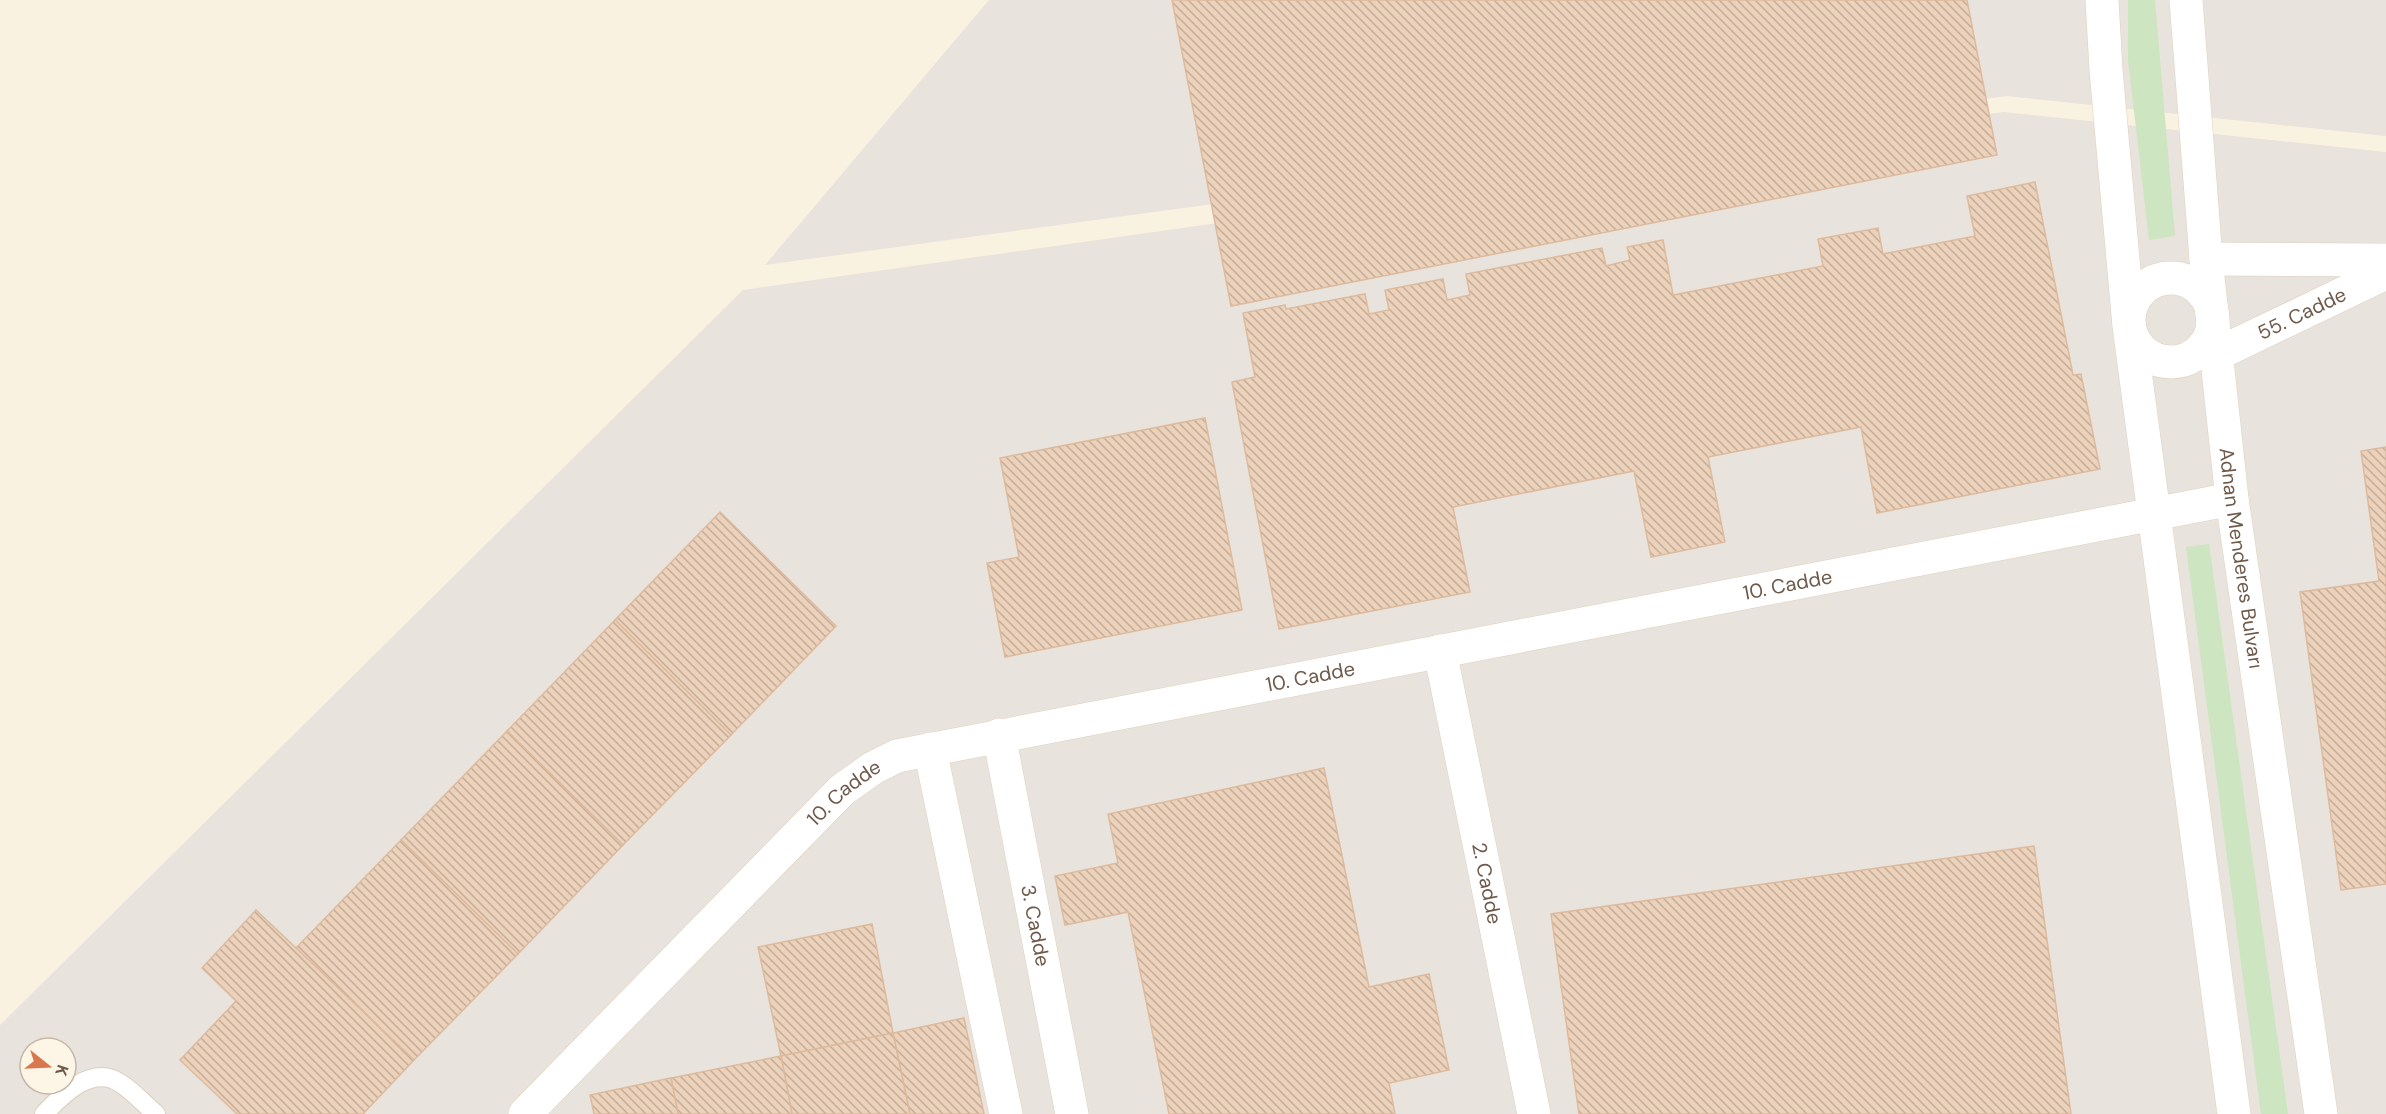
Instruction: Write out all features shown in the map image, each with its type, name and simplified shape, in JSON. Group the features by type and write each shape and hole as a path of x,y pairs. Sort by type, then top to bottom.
{"street":[{"path":"2102,0 2129,326 2234,1114"},
{"name":"Adnan Menderes Bulvarı","path":"2186,0 2206,259 2232,499 2321,1114"},
{"name":"55. Cadde","path":"2206,259 2386,260"},
{"name":"55. Cadde","path":"2217,354 2386,273"},
{"path":"2166,278 2179,278 2197,287 2210,302 2213,315 2212,330 2207,343 2197,354 2184,361 2169,363 2155,360 2142,352 2129,326 2129,312 2142,289 2166,278"},
{"name":"10. Cadde","path":"525,1114 842,790 873,768 897,756 2232,499"},
{"name":"2. Cadde","path":"1440,651 1534,1114"},
{"name":"3. Cadde","path":"999,735 1072,1114"},
{"path":"930,749 1006,1114"},
{"path":"556,1082 562,1114"}],"lane":[{"path":"44,1114 74,1085 98,1077 118,1082 156,1114"}],"shaded area":[{"path":"989,0 2386,0 2386,136 2007,96 765,265"},
{"path":"2003,112 2386,152 2386,1114 0,1114 0,1025 743,290"}],"green space":[{"path":"2128,0 2155,0 2175,236 2149,240 2128,60"},
{"path":"2209,544 2288,1114 2261,1114 2186,547"}],"building":[{"path":"1172,0 1967,0 1997,155 1231,306"},
{"path":"2035,182 2073,375 2081,374 2100,469 1877,513 1861,427 1708,457 1725,542 1651,557 1634,471 1453,507 1470,592 1279,629 1232,382 1255,377 1243,313 1285,305 1286,309 1365,294 1369,314 1389,310 1385,290 1443,279 1447,300 1470,295 1466,274 1602,248 1606,266 1630,260 1627,247 1663,240 1673,295 1823,266 1818,239 1878,228 1883,254 1975,236 1967,196"},
{"path":"1205,418 1242,610 1005,657 987,563 1019,557 1000,458"},
{"path":"2386,447 2386,884 2341,890 2300,592 2379,581 2361,451"},
{"path":"720,512 836,626 731,735 615,620"},
{"path":"615,620 731,735 623,845 507,731"},
{"path":"507,731 623,845 518,954 401,840"},
{"path":"1324,768 1369,987 1429,974 1449,1070 1389,1083 1395,1114 1169,1114 1128,912 1065,925 1055,876 1118,863 1108,814"},
{"path":"401,840 518,954 414,1060 296,948"},
{"path":"2034,846 2071,1114 1579,1114 1551,914"},
{"path":"256,910 414,1060 363,1114 237,1114 180,1060 236,1001 202,968"},
{"path":"872,924 893,1033 781,1056 758,947"},
{"path":"964,1018 984,1114 910,1114 893,1033"},
{"path":"893,1033 910,1114 792,1114 781,1056"},
{"path":"781,1056 792,1114 678,1114 671,1078"},
{"path":"671,1078 678,1114 594,1114 590,1095"}]}
